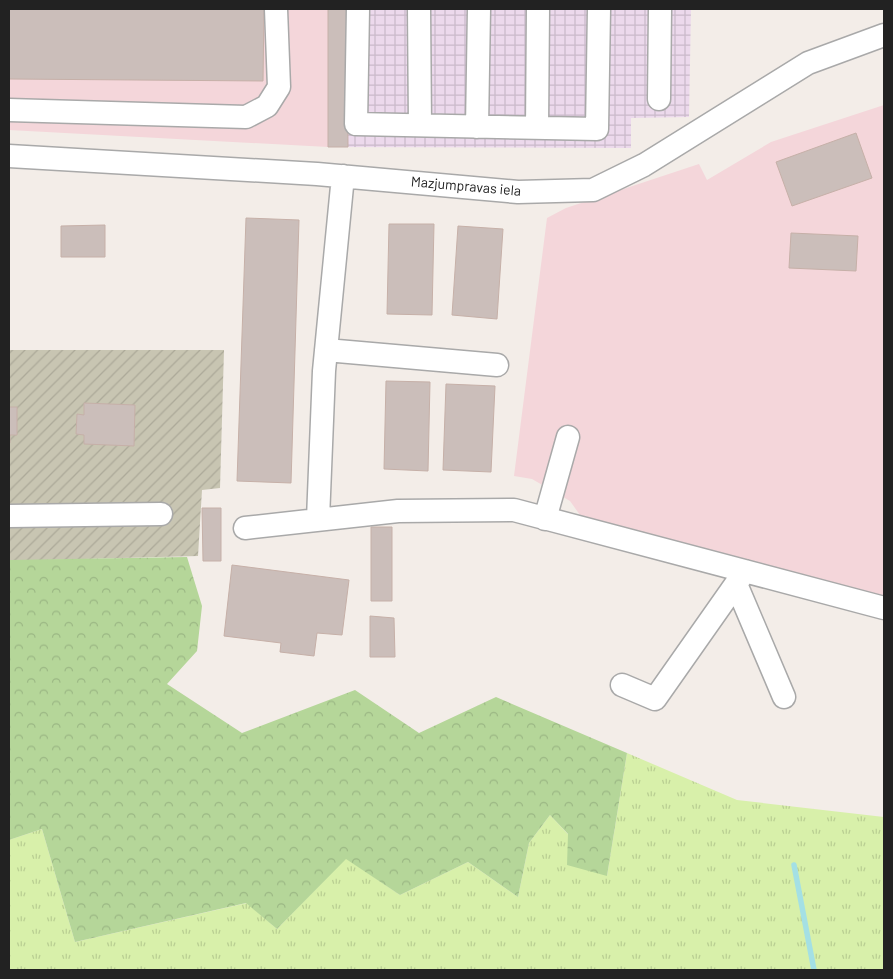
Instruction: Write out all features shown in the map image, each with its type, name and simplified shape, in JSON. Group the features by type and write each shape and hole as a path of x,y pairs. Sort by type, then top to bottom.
{"street":[{"path":"9,110 246,117 267,106 279,86 276,9"},
{"path":"358,9 356,124 597,130 599,9"},
{"path":"419,9 420,126"},
{"path":"477,127 479,9"},
{"path":"537,128 538,9"},
{"path":"659,99 660,9"},
{"name":"Mazjumpravas iela","path":"9,156 343,176 518,192 593,190 644,165 808,63 884,35"},
{"path":"318,519 326,350 343,176"},
{"path":"326,350 497,365"},
{"path":"544,519 568,437"},
{"path":"245,528 398,511 514,510 740,578 884,608"},
{"path":"9,516 161,514"},
{"path":"622,685 655,700 740,578"},
{"path":"740,578 784,698"}],"shaded area":[{"path":"9,9 328,9 328,147 9,130"},
{"path":"328,9 691,9 689,117 631,118 631,148 328,147"},
{"path":"884,105 884,599 585,522 570,501 532,479 514,476 547,218 566,208 699,164 707,180 771,142"},
{"path":"9,350 224,350 220,488 202,490 198,556 9,561"}],"green space":[{"path":"187,557 202,606 197,651 167,684 242,733 355,690 419,733 496,697 627,753 607,876 567,865 568,834 550,815 529,843 518,897 468,862 400,895 346,859 277,929 246,903 75,942 42,829 9,840 9,560"},
{"path":"627,753 737,800 884,817 884,970 9,970 9,840 42,829 75,942 247,903 277,929 346,858 400,895 468,862 518,897 529,843 550,815 607,876"}],"building":[{"path":"9,9 264,9 263,81 9,79"},
{"path":"328,9 347,9 348,147 328,147"},
{"path":"856,133 872,178 792,206 776,162"},
{"path":"246,218 299,220 291,483 237,481"},
{"path":"389,224 434,224 432,315 387,314"},
{"path":"105,225 105,257 61,257 61,226"},
{"path":"458,226 503,229 497,319 452,315"},
{"path":"791,233 858,236 856,271 789,268"},
{"path":"386,381 430,382 428,471 384,469"},
{"path":"446,384 495,386 491,472 443,470"},
{"path":"84,403 135,405 134,446 84,444 84,435 76,434 77,414 84,415"},
{"path":"9,407 17,407 17,435 10,435 10,443 9,443"},
{"path":"202,508 221,508 221,561 203,561"},
{"path":"371,527 392,527 392,601 371,601"},
{"path":"232,565 349,580 342,635 317,633 314,656 280,652 281,643 224,636"},
{"path":"370,616 394,618 395,657 370,657"}],"waterway":[{"path":"794,865 814,970"}]}
